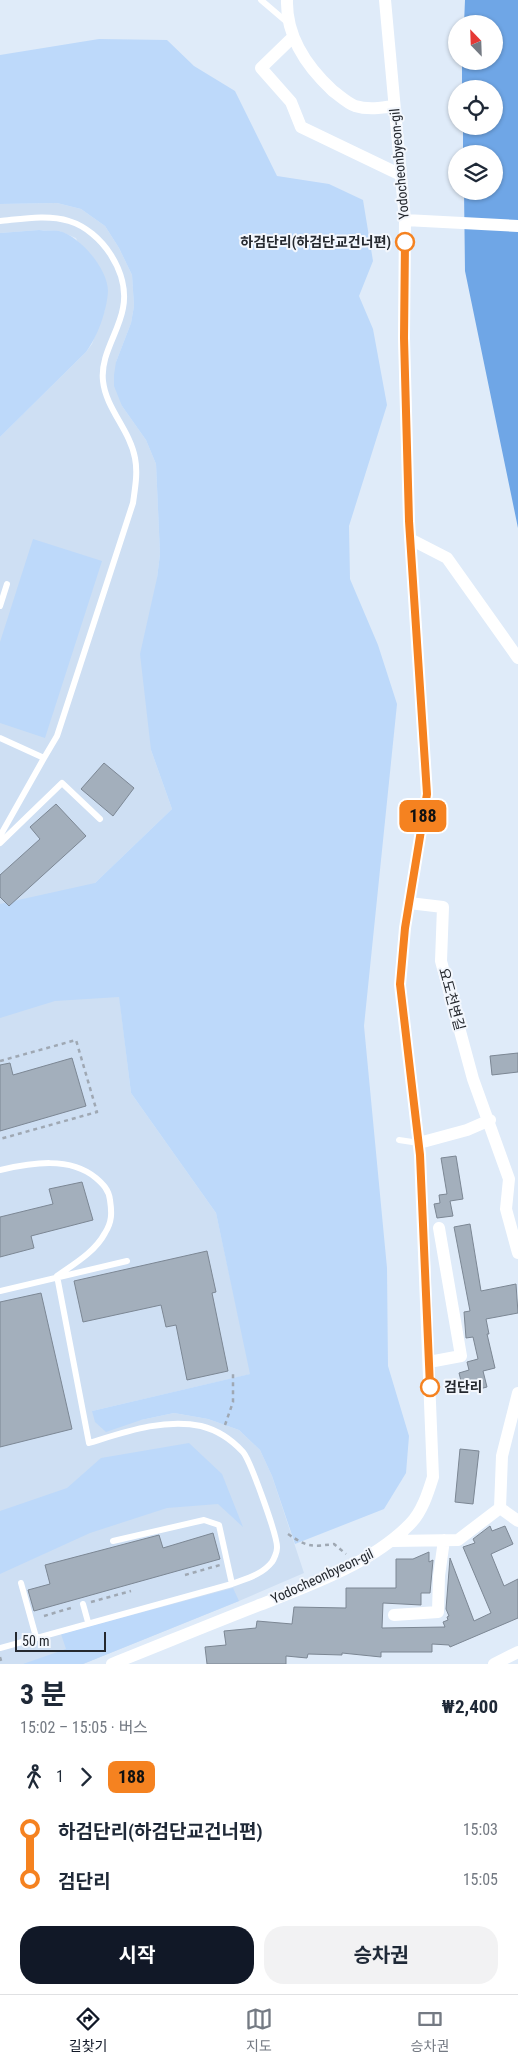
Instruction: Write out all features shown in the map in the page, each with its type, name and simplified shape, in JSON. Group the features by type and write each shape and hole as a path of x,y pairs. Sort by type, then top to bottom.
{"street":[{"path":"287,0 289,23 293,37 302,54 317,74 349,103 369,108 394,106"},
{"name":"Yodocheonbyeon-gil","path":"112,1664 305,1587 363,1559 393,1541 412,1523 425,1500 433,1477 419,1143 400,984 409,903 427,794 410,538 404,338 405,220 385,0"},
{"path":"293,37 261,68 291,102 301,127 401,175"},
{"path":"405,220 518,226"},
{"path":"410,538 447,558 518,658"},
{"name":"요도천변길","path":"409,903 443,907 442,961 474,1079 490,1120 509,1179 506,1209 518,1253"},
{"path":"419,1143 467,1130 490,1120"},
{"path":"429,1362 461,1356 439,1228"},
{"path":"500,1508 502,1456 516,1412 518,1393"},
{"path":"393,1541 458,1540 500,1508"},
{"path":"500,1508 518,1521"},
{"path":"394,1615 438,1612 438,1576 444,1540"},
{"path":"494,1664 518,1652"}],"lane":[{"path":"260,0 289,23"},
{"path":"0,221 57,219 68,221 92,234 113,259 123,283 123,308 104,366 102,379 105,394 135,456 136,481 133,503 56,736 0,836"},
{"path":"0,606 7,584"},
{"path":"0,738 44,758"},
{"path":"0,844 62,783 100,818"},
{"path":"399,1140 419,1143"},
{"path":"0,1170 37,1164 61,1164 80,1168 104,1185 110,1195 112,1218 105,1234 96,1246 57,1276"},
{"path":"0,1291 127,1261"},
{"path":"0,1648 88,1622 232,1584 262,1572 272,1562 277,1549 270,1520 244,1453 219,1433 201,1426 173,1423 132,1430 89,1443 57,1276"},
{"path":"113,1541 204,1520 219,1525 232,1584"},
{"path":"21,1583 36,1637"},
{"path":"83,1604 88,1622"}],"path":[{"path":"0,1061 76,1040 96,1112 0,1139"},
{"path":"224,1425 233,1402 233,1373"},
{"path":"288,1534 302,1544 311,1547 334,1544 346,1554"},
{"path":"185,1575 222,1564"},
{"path":"44,1616 131,1591"},
{"path":"0,1657 2,1664"}],"shaded area":[{"path":"99,39 167,40 194,66 235,91 277,176 329,184 363,200 373,261 359,296 373,329 387,405 349,526 350,579 378,645 397,704 364,1026 387,1268 388,1366 409,1436 406,1473 384,1509 295,1544 272,1476 260,1450 239,1430 208,1419 174,1413 141,1420 106,1432 95,1422 92,1411 250,1374 216,1213 131,1093 119,997 55,1001 0,1018 0,904 95,883 172,809 151,750 140,654 157,578 160,554 156,464 146,440 122,406 114,386 116,362 131,323 134,306 132,275 119,248 105,226 81,209 57,203 0,204 0,55"},
{"path":"57,203 81,209 105,226 119,248 132,275 134,306 131,323 116,362 122,406 146,440 156,464 160,554 157,578 151,750 172,809 95,883 115,961 131,1093 216,1213 251,1374 92,1411 141,1420 174,1413 208,1419 239,1430 260,1450 272,1476 304,1573 83,1664 0,1664 0,437 86,352 92,344 105,309 76,238 59,231 39,230 0,233 0,204"},
{"path":"39,230 59,231 76,239 84,246 98,264 107,282 106,306 98,331 86,352 0,437 0,233"},
{"path":"33,539 102,561 45,738 0,723 0,642"},
{"path":"189,1443 222,1474 243,1527 218,1504 167,1508 90,1533 0,1574 0,1511 67,1488 101,1458"},
{"path":"233,1588 239,1601 83,1664 23,1664 66,1649 61,1634"}],"water":[{"path":"465,0 518,0 518,528 465,271 464,200 503,200 503,145 463,145 463,135 503,135 503,80 462,80 462,70 503,70 503,15 464,15"}],"building":[{"path":"104,763 134,788 113,816 81,789"},
{"path":"56,804 86,836 9,906 0,897 0,875 40,839 30,827"},
{"path":"518,1053 518,1072 492,1075 490,1056"},
{"path":"72,1058 86,1106 0,1131 0,1065 10,1063 13,1075"},
{"path":"456,1156 463,1199 450,1201 453,1216 437,1218 434,1204 440,1203 439,1195 447,1194 441,1158"},
{"path":"82,1182 93,1220 31,1236 34,1248 0,1257 0,1217 53,1204 49,1189"},
{"path":"470,1224 481,1291 516,1284 518,1313 486,1319 489,1334 487,1334 495,1368 483,1371 487,1387 464,1393 459,1373 469,1370 467,1362 478,1359 473,1337 466,1338 464,1312 470,1311 454,1227"},
{"path":"207,1251 216,1292 212,1293 228,1371 187,1380 176,1325 166,1327 161,1305 83,1322 74,1281"},
{"path":"41,1293 72,1429 0,1447 0,1302"},
{"path":"460,1449 479,1451 473,1504 455,1502"},
{"path":"490,1526 492,1531 505,1526 513,1544 491,1554 504,1586 518,1579 518,1618 450,1647 449,1645 432,1644 432,1652 381,1652 381,1657 342,1653 342,1655 308,1654 307,1658 286,1656 286,1664 207,1664 205,1647 226,1645 224,1631 256,1628 257,1621 292,1624 294,1607 346,1608 346,1588 396,1588 396,1559 413,1559 429,1552 429,1562 433,1560 430,1593 421,1593 421,1605 383,1603 382,1628 445,1627 443,1622 448,1620 447,1617 449,1616 446,1609 450,1558 474,1621 491,1613 463,1547 475,1543 473,1539"},
{"path":"213,1533 220,1559 34,1611 28,1590 50,1584 45,1565 159,1535 163,1548"}],"bus line":[{"name":"188","path":"405,242 404,338 409,521 427,794 405,928 400,984 420,1155 430,1387"}],"place":[{"name":"하검단리(하검단교건너편)","path":"405,242"},
{"name":"검단리","path":"430,1387"}]}
